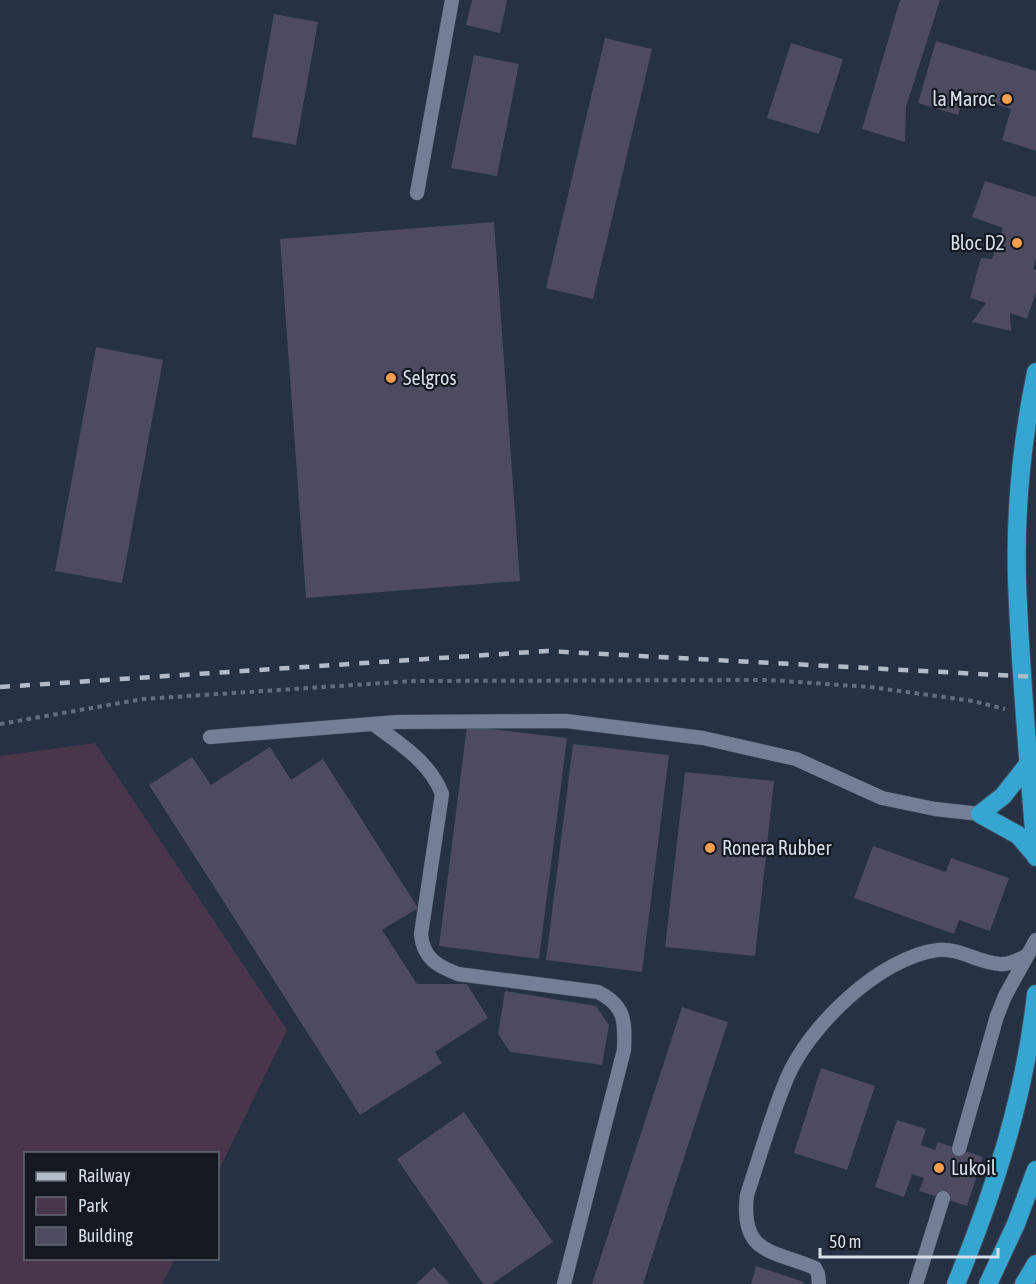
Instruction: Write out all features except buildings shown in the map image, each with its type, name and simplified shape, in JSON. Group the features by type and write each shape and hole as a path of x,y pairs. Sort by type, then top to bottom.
{"highway":[{"path":"1036,372 1026,420 1018,519 1017,579 1036,856"},
{"path":"1029,764 1003,796 980,814 1018,835 1036,856"},
{"path":"956,1284 996,1180 1019,1100 1033,1027 1036,994"},
{"path":"988,1284 1016,1224 1036,1170"},
{"path":"1024,1284 1036,1264"}],"lane":[{"path":"417,193 452,0"},
{"path":"210,737 373,723 566,721 703,738 796,759 882,798 935,809 980,814"},
{"path":"373,723 427,768 438,782 442,794 421,934 422,945 431,959 440,967 458,974 598,992 611,998 621,1011 624,1026 624,1050 564,1284"},
{"path":"959,1149 997,1016 1036,940"},
{"path":"819,1284 815,1268 774,1255 763,1248 749,1229 745,1212 747,1195 787,1077 804,1048 852,994 876,975 905,959 939,950 957,951 1000,964 1011,963 1026,956"},
{"path":"916,1284 942,1198"}],"path":[{"path":"0,724 144,699 414,681 769,680 870,687 973,701 1026,715"}],"green space":[{"path":"95,743 287,1030 219,1170 219,1152 24,1152 24,1260 174,1260 162,1284 0,1284 0,756"}],"railway":[{"path":"0,687 547,651 1036,677"}],"place":[{"name":"la Maroc","path":"1007,99"},
{"name":"Bloc D2","path":"1017,243"},
{"name":"Selgros","path":"391,378"},
{"name":"Ronera Rubber","path":"710,848"},
{"name":"Lukoil","path":"939,1168"}]}
